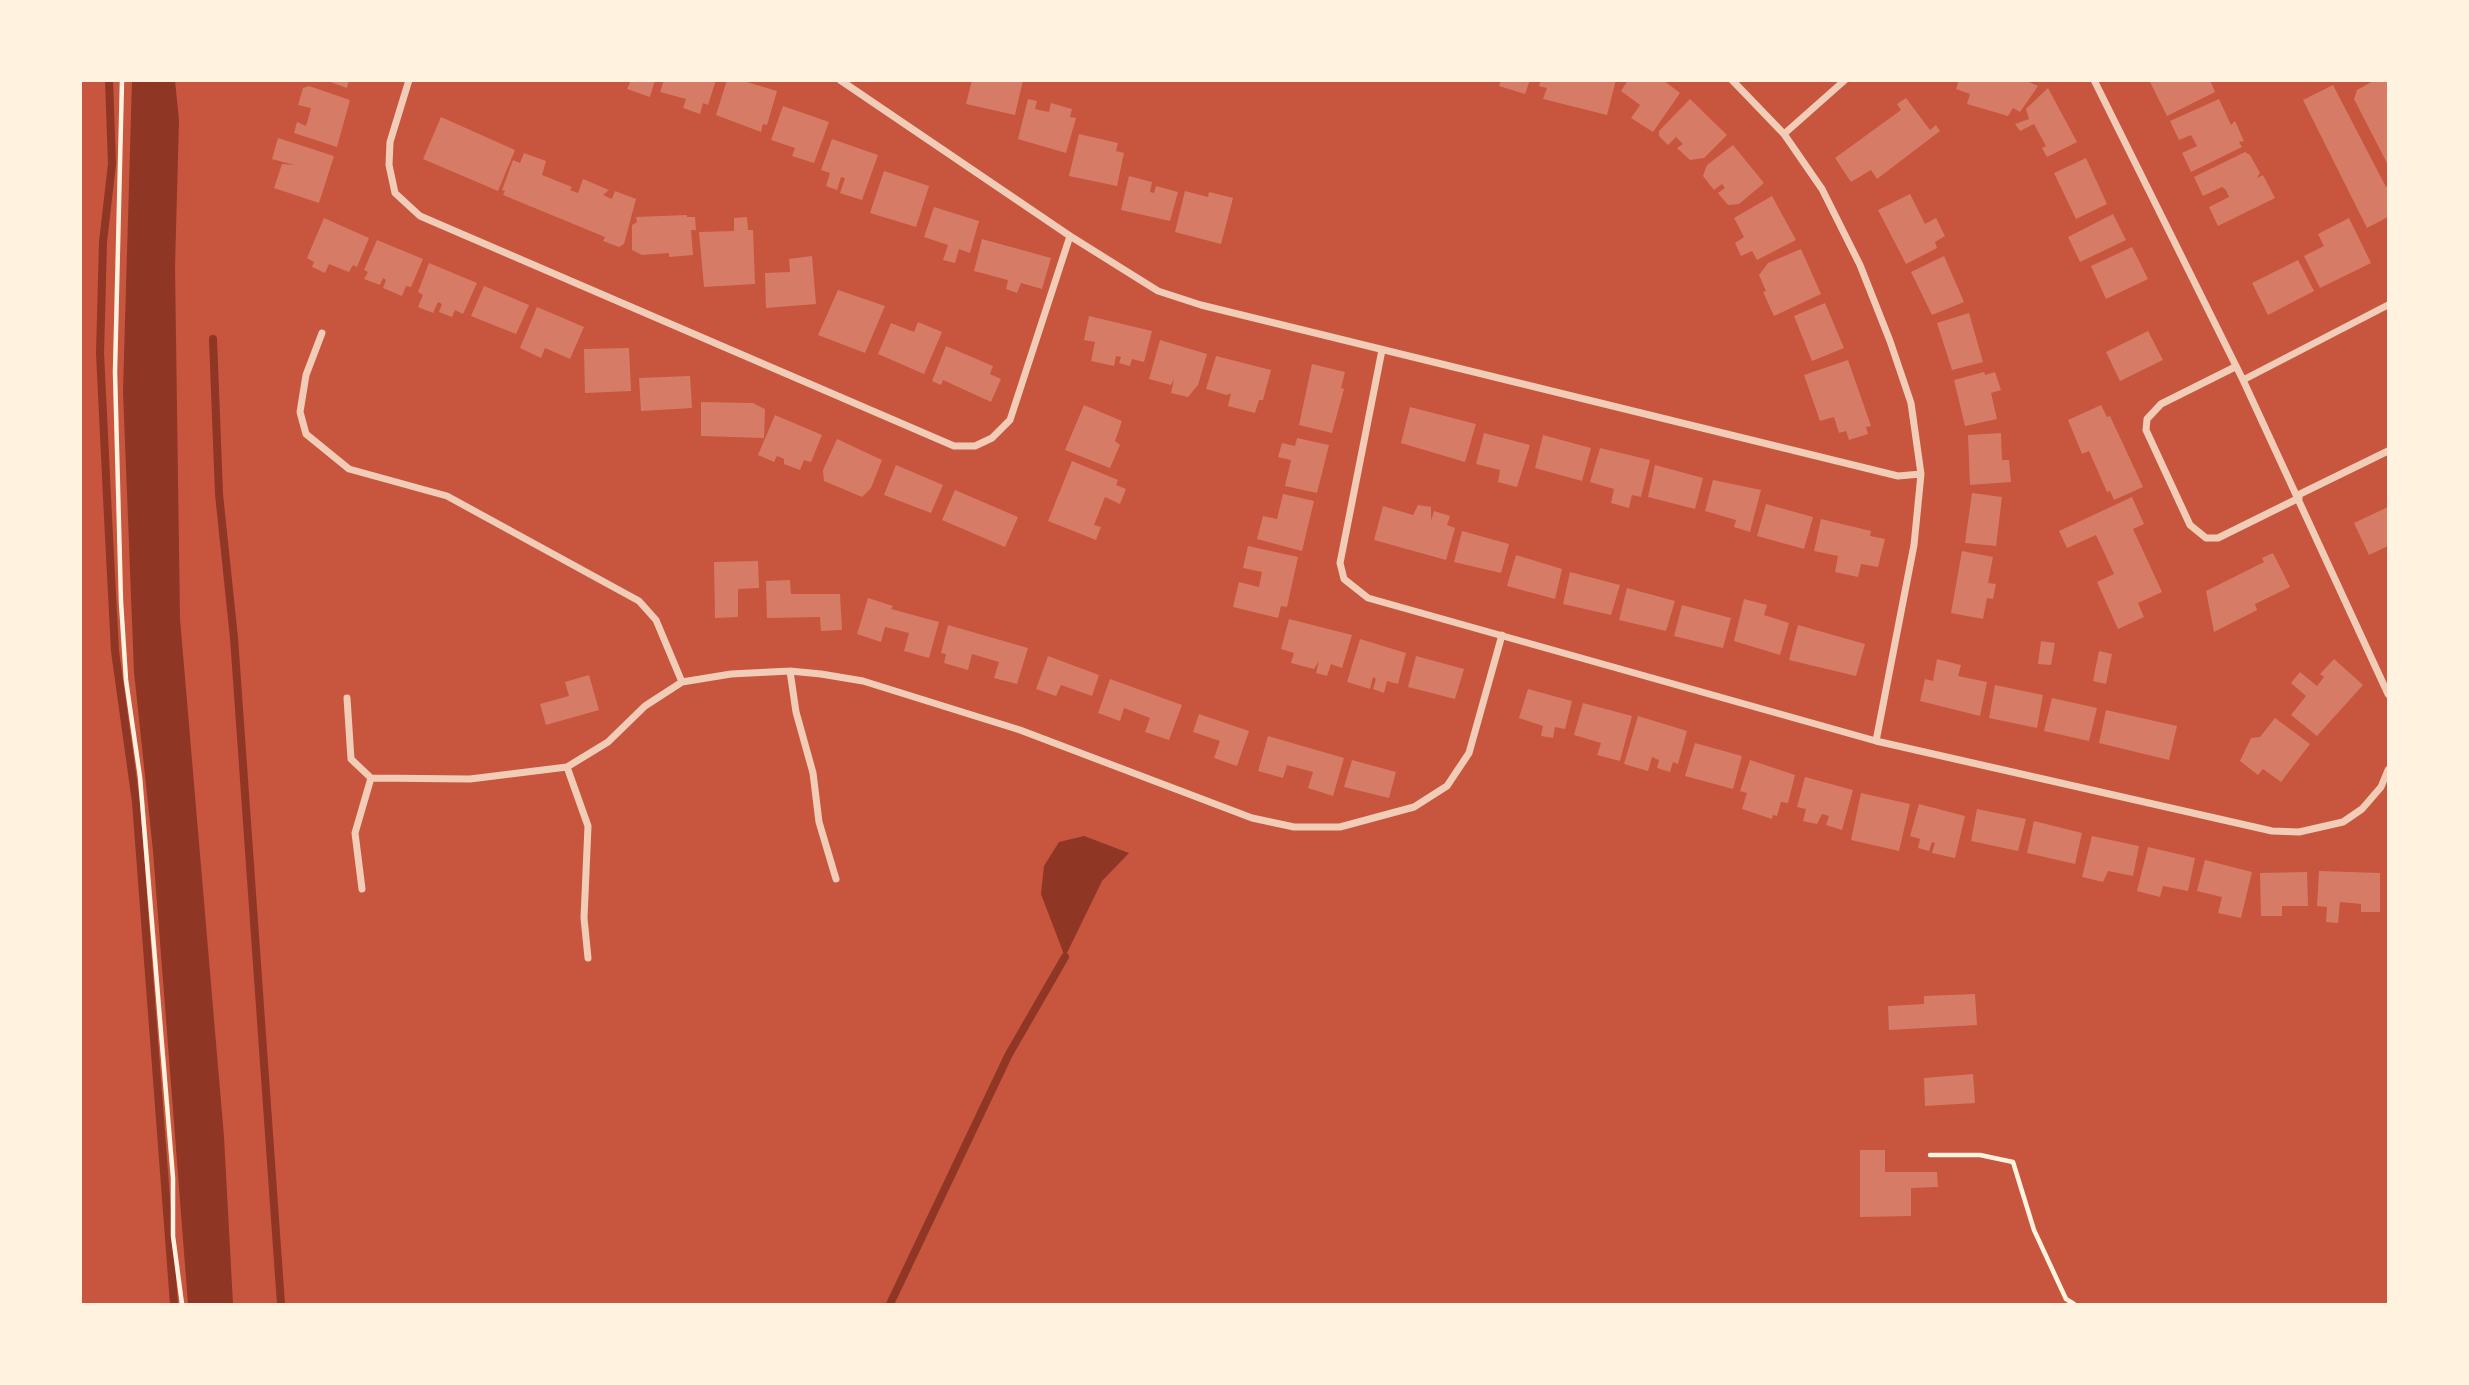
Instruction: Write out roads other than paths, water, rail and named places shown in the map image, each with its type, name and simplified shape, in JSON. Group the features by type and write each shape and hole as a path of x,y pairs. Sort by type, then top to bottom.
{"street":[{"path":"409,80 390,142 389,165 395,193 419,216 954,446 975,446 992,438 1010,420 1070,236"},
{"path":"840,80 1070,236 1158,291 1201,305 1898,476 1921,474"},
{"path":"1732,80 1784,134 1822,189 1880,315 1911,403 1921,474 1914,545 1876,741"},
{"path":"1784,134 1845,80"},
{"path":"2094,80 2243,380 2389,694"},
{"path":"2243,380 2389,305"},
{"path":"322,333 306,375 300,412 306,434 349,469 447,496 639,601 656,620 682,682"},
{"path":"1382,350 1340,563 1344,579 1368,597 1876,741 2272,831 2300,832 2343,822 2385,789 2389,770"},
{"path":"2235,367 2161,404 2147,419 2146,430 2190,525 2206,538 2218,538 2389,451"},
{"path":"347,698 351,760 371,778 470,779 567,767 608,742 645,706 682,682 731,674 790,671 863,681 1020,730 1252,818 1294,827 1340,827 1414,807 1447,786 1469,753 1502,635"},
{"path":"790,671 796,712 813,773 819,822 836,879"},
{"path":"567,767 589,826 584,918 588,958"},
{"path":"362,889 355,833 371,778"}],"waterway":[{"path":"109,80 112,164 103,242 100,353 115,651 136,802 174,1304"},
{"path":"213,339 219,494 234,638 281,1304"},
{"path":"890,1304 1009,1054 1065,957"}]}
